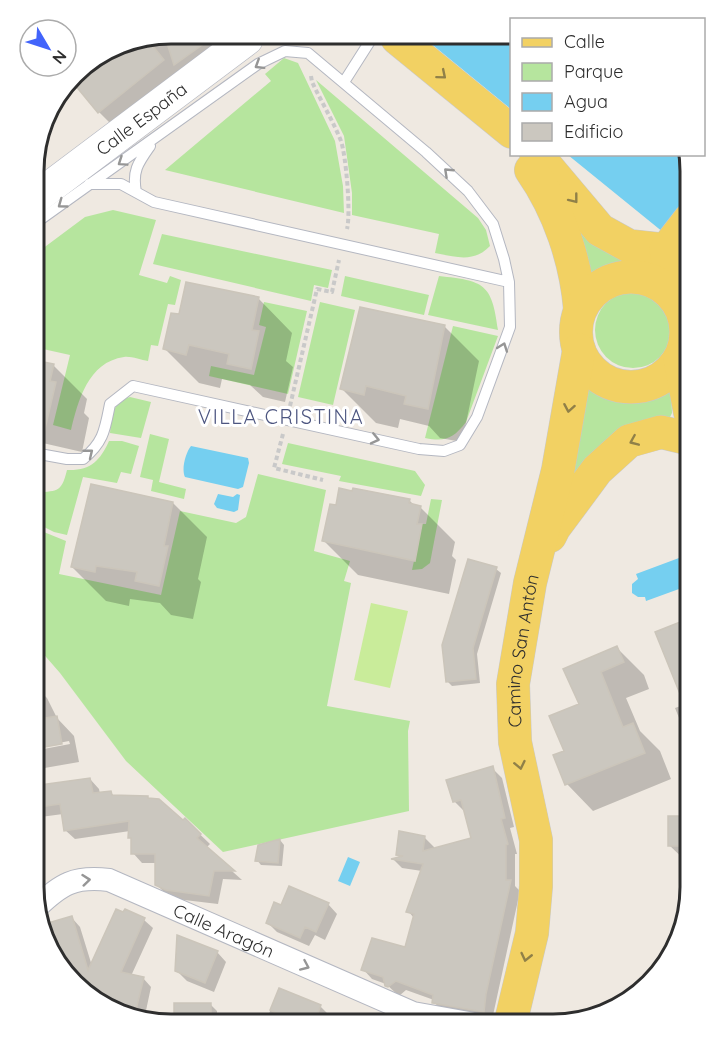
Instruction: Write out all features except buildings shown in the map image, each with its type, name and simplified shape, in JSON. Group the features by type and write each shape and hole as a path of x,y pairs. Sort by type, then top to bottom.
{"main road":[{"path":"404,44 500,123 510,140"},
{"path":"520,156 561,224 578,286 580,309 575,330 583,360 598,378 620,387 643,386 665,377 680,362"},
{"path":"538,156 600,230 629,246 677,237 680,270"},
{"path":"580,309 592,291 615,278 642,276 680,294"},
{"name":"Camino San Antón","path":"513,1014 532,933 536,886 536,840 515,742 513,684 530,583 558,470 579,350"},
{"path":"530,583 554,528 597,470 629,441 661,432 680,436"}],"street":[{"name":"Calle España","path":"44,191 240,44"},
{"name":"Calle Aragón","path":"45,900 57,888 77,880 93,878 109,880 401,1014"}],"lane":[{"path":"344,82 368,44"},
{"path":"44,217 154,141 258,64 285,51 308,53 468,190 493,224 504,259 509,282 510,327 477,417 460,445 444,451 419,449 133,386 110,404 103,438 95,450 83,459 44,455"},
{"path":"136,192 134,179 137,165 154,141"},
{"path":"89,184 121,184 154,202 509,282"}],"path":[{"path":"308,53 312,82 341,142 349,220 332,292 317,289 274,468 323,480"}],"green space":[{"path":"284,58 298,63 335,141 343,186 344,213 165,170 271,81 265,74"},
{"path":"316,80 478,218 486,230 490,246 471,257 435,253 439,234 352,215 352,193 344,136"},
{"path":"113,210 156,220 139,275 167,283 170,276 181,280 175,305 168,304 158,346 151,345 148,361 124,357 102,366 93,375 81,395 71,430 53,425 70,355 44,349 44,248 85,217"},
{"path":"575,227 627,261 612,264 589,276"},
{"path":"162,234 332,270 328,288 314,285 311,301 153,264"},
{"path":"345,276 429,295 424,315 341,296"},
{"path":"439,276 466,280 483,287 493,302 498,330 428,315"},
{"path":"633,292 647,295 660,303 668,316 671,330 668,344 660,357 647,365 633,368 619,365 606,357 598,344 595,330 598,316 606,303 619,295"},
{"path":"264,302 307,311 288,394 209,376 211,366 254,375 266,327 259,325"},
{"path":"320,302 355,310 333,405 298,397"},
{"path":"453,326 498,336 466,422 453,436 448,438 438,440 425,438"},
{"path":"593,381 618,390 640,393 664,385 671,390 672,413 665,427 576,475 572,470 590,384"},
{"path":"130,397 151,402 141,438 110,433 116,406"},
{"path":"150,434 169,439 159,482 186,489 184,499 151,491 153,480 140,477"},
{"path":"109,441 122,441 139,446 131,474 121,472 117,483 83,477 67,535 44,527 44,492 60,487 67,470 88,467 102,454"},
{"path":"288,443 415,471 425,485 421,496 339,481 341,476 282,464"},
{"path":"258,474 326,490 314,551 350,561 344,581 351,583 327,706 410,721 408,731 409,811 223,852 126,761 44,655 44,532 66,541 59,574 161,595 180,511 236,523 246,517"},
{"path":"431,499 442,500 430,563 422,569 412,570 422,524 426,524"},
{"path":"371,603 408,611 390,688 354,680"}],"water":[{"path":"432,44 510,44 510,108"},
{"path":"569,156 678,156 680,246"},
{"path":"191,446 248,458 249,463 243,487 238,489 185,477 185,461"},
{"path":"218,494 233,497 240,495 238,510 234,512 217,508 214,504"},
{"path":"679,558 679,589 646,601 645,597 638,597 632,593 632,584 638,579 636,574"},
{"path":"348,857 360,862 350,886 338,881"}],"district":[{"name":"VILLA CRISTINA","path":"281,416"}]}
